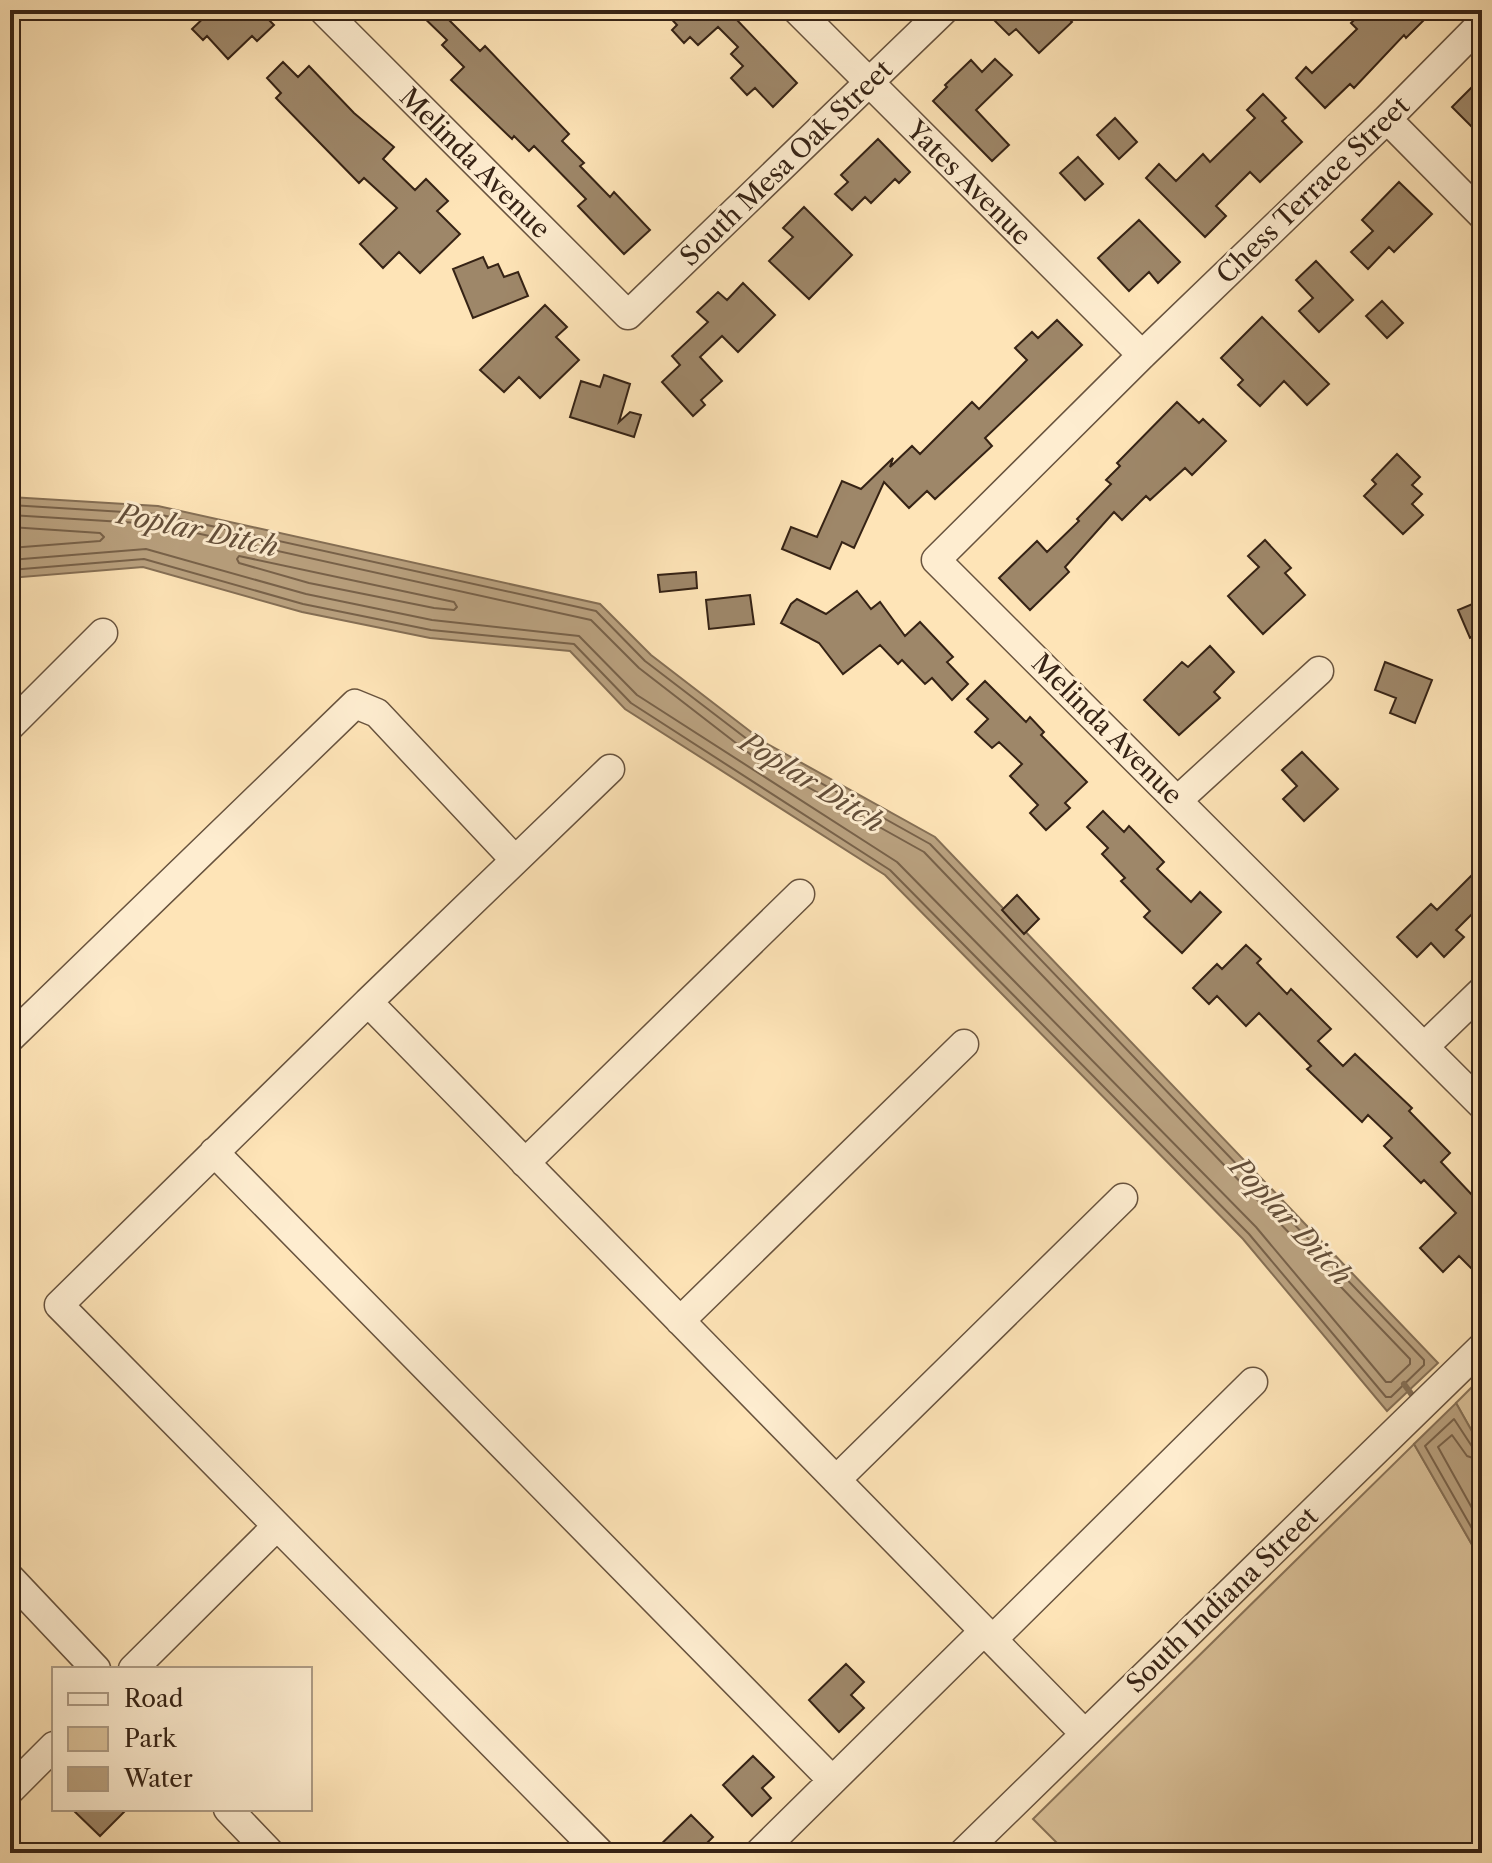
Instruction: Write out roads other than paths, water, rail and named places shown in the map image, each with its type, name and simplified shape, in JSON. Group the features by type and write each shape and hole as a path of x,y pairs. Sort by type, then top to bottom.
{"street":[{"name":"Melinda Avenue","path":"323,10 628,315"},
{"name":"Yates Avenue","path":"797,10 1142,355"},
{"name":"South Mesa Oak Street","path":"628,315 944,10"},
{"name":"Chess Terrace Street","path":"1142,355 1482,23"},
{"path":"1387,119 1482,215"},
{"name":"Melinda Avenue","path":"1142,355 936,560 1482,1105"},
{"path":"10,726 103,633"},
{"path":"1178,800 1319,671"},
{"path":"10,1038 355,704 377,713 515,860"},
{"path":"600,1853 59,1305 610,769"},
{"path":"525,1163 800,894"},
{"path":"1424,1047 1482,991"},
{"path":"368,1002 1085,1734"},
{"path":"680,1321 964,1044"},
{"path":"214,1152 832,1780"},
{"path":"836,1480 1123,1198"},
{"name":"South Indiana Street","path":"963,1853 1482,1347"},
{"path":"759,1853 832,1780 1253,1382"},
{"path":"135,1667 276,1527"},
{"path":"10,1578 94,1667"},
{"path":"10,1790 52,1748"},
{"path":"230,1811 270,1853"}],"water":[{"path":"10,497 158,506 600,604 651,655 764,742 935,837 1438,1363 1387,1411 1243,1239 885,875 625,709 570,651 430,638 302,612 143,567 10,578"},
{"path":"1456,1403 1482,1449 1482,1562 1414,1444"}],"waterway":[{"name":"Poplar Ditch","path":"1404,1384 1412,1395"}]}
